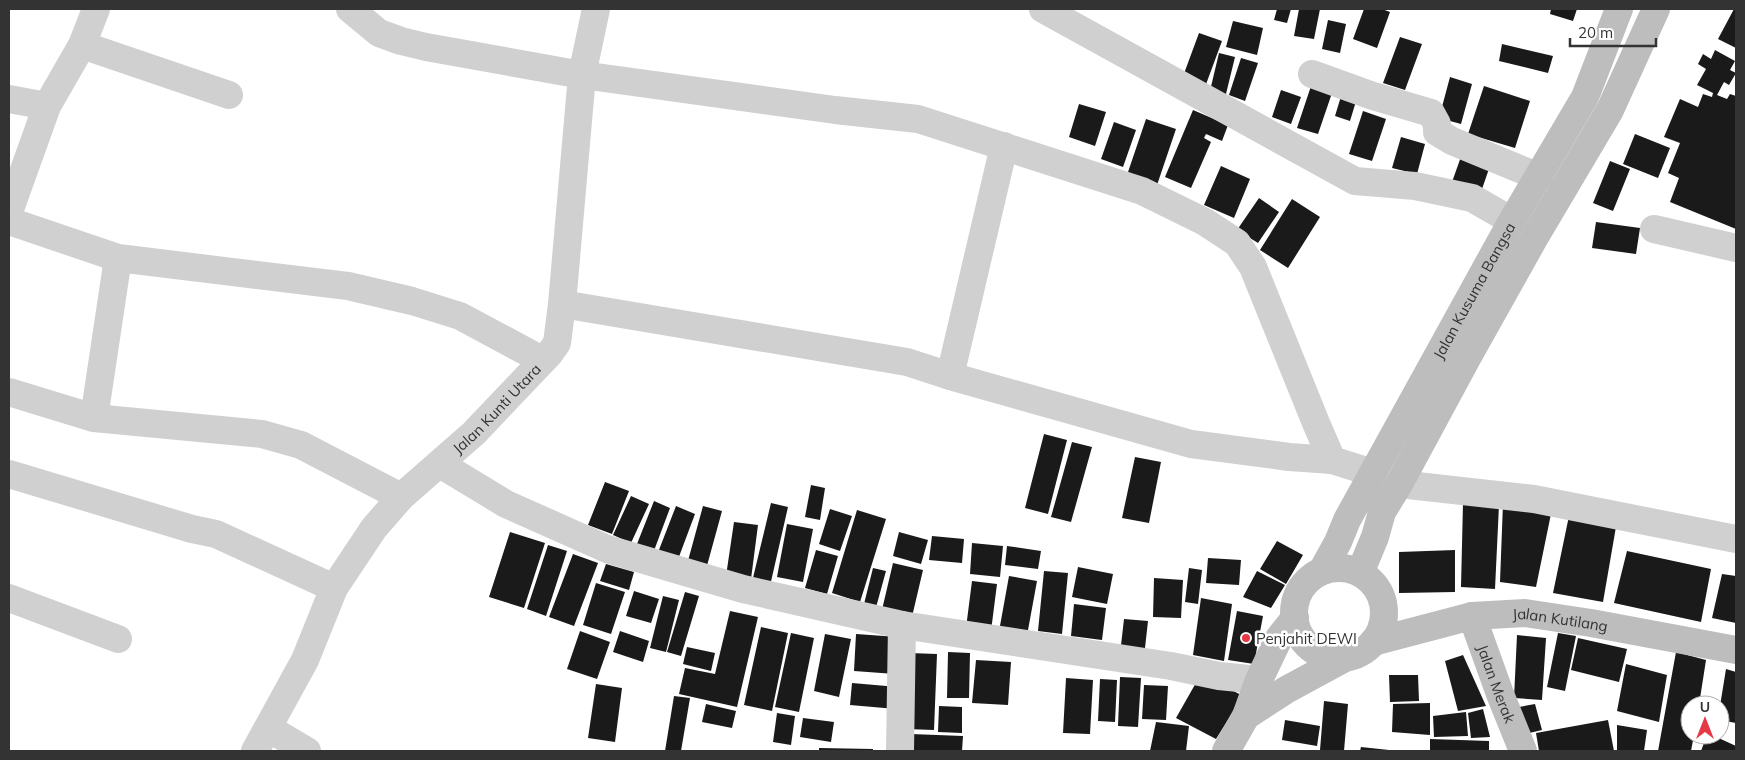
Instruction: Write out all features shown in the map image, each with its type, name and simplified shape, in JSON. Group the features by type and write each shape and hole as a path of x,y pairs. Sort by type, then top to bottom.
{"street":[{"path":"9,212 47,106 82,45 96,9"},
{"path":"350,9 379,33 401,41 479,58 582,75 835,110 918,119 1142,191 1205,222 1238,243 1253,267 1332,460"},
{"name":"Jalan Kunti Utara","path":"262,740 305,660 334,588 374,528 401,497 431,469 440,464 506,401 557,343 582,75 596,9"},
{"path":"1044,9 1354,181 1370,184 1415,186 1472,198 1512,221"},
{"name":"Jalan Kusuma Bangsa","path":"1322,571 1373,473 1536,235 1610,110 1656,9"},
{"name":"Jalan Kusuma Bangsa","path":"1360,573 1375,537 1382,512 1399,484 1512,221 1585,97 1613,10"},
{"path":"82,45 229,95"},
{"path":"1312,74 1373,96 1431,113 1437,124 1437,132 1452,141 1539,177"},
{"path":"1585,97 1610,110"},
{"path":"9,99 47,106"},
{"path":"950,376 1004,146"},
{"path":"9,221 118,258 348,286 412,301 460,316 542,360"},
{"path":"1654,229 1736,248"},
{"path":"94,418 118,258"},
{"path":"562,304 907,362 950,376 1191,444 1289,457 1332,460 1373,473"},
{"path":"9,392 94,418 262,434 301,445 401,497"},
{"path":"440,464 506,504 607,549 743,589 902,625 1171,666 1219,676 1259,680"},
{"path":"9,474 192,529 216,534 334,588"},
{"path":"1399,484 1534,499 1736,539"},
{"path":"1246,716 1286,690 1345,658 1358,654 1373,642 1378,635 1383,622 1384,609 1380,594 1372,582 1360,573 1348,569 1334,568 1322,571 1310,579 1300,590 1295,604 1295,618 1298,632 1307,644 1318,652 1331,657 1345,658"},
{"path":"9,598 118,639"},
{"name":"Jalan Kutilang","path":"1384,609 1462,618 1525,613 1591,623 1736,650"},
{"path":"1226,751 1246,716 1259,680 1279,638 1295,618"},
{"path":"1373,642 1462,618"},
{"name":"Jalan Merak","path":"1462,618 1500,694 1523,751"},
{"path":"900,751 902,625"},
{"path":"262,740 307,751"}],"building":[{"path":"1277,9 1291,9 1287,23 1274,20"},
{"path":"1299,9 1320,9 1314,39 1294,36"},
{"path":"1364,9 1382,9 1390,12 1377,48 1353,39"},
{"path":"1551,9 1577,9 1573,21 1550,14"},
{"path":"1734,9 1736,9 1736,48 1718,39"},
{"path":"1328,20 1346,24 1340,53 1322,49"},
{"path":"1233,21 1263,28 1257,55 1226,47"},
{"path":"1199,33 1222,41 1205,87 1182,79"},
{"path":"1400,37 1422,44 1405,90 1383,83"},
{"path":"1502,44 1553,56 1548,73 1499,61"},
{"path":"1715,50 1735,61 1730,70 1736,73 1729,85 1724,82 1717,95 1727,99 1730,94 1736,96 1736,229 1670,202 1679,178 1668,173 1680,143 1664,137 1680,99 1698,107 1703,94 1712,97 1713,93 1697,85 1706,69 1698,64 1703,54 1711,59"},
{"path":"1219,53 1235,57 1225,98 1209,95"},
{"path":"1241,58 1258,63 1245,101 1229,95"},
{"path":"1450,77 1472,84 1461,124 1439,118"},
{"path":"1311,86 1332,93 1318,134 1297,128"},
{"path":"1484,86 1530,101 1515,148 1468,134"},
{"path":"1281,90 1301,97 1291,124 1272,117"},
{"path":"1342,93 1357,98 1350,121 1335,116"},
{"path":"1079,104 1106,112 1095,146 1069,137"},
{"path":"1193,110 1228,125 1222,141 1206,134 1204,138 1211,142 1191,188 1165,177"},
{"path":"1363,111 1386,119 1372,161 1349,154"},
{"path":"1146,119 1176,129 1157,185 1127,175"},
{"path":"1114,122 1136,130 1123,167 1101,159"},
{"path":"1635,134 1670,148 1658,178 1623,164"},
{"path":"1401,137 1425,144 1417,174 1392,168"},
{"path":"1463,151 1492,160 1481,192 1452,182"},
{"path":"1610,161 1630,169 1613,211 1593,203"},
{"path":"1221,166 1250,179 1234,218 1204,205"},
{"path":"1259,198 1279,212 1258,243 1237,230"},
{"path":"1292,199 1320,217 1288,268 1260,250"},
{"path":"1596,222 1640,228 1636,254 1592,248"},
{"path":"1044,434 1067,440 1048,514 1025,508"},
{"path":"1072,442 1092,447 1071,522 1051,517"},
{"path":"1135,457 1161,462 1149,523 1122,518"},
{"path":"605,482 629,491 612,534 588,525"},
{"path":"811,485 825,488 820,520 805,517"},
{"path":"631,496 649,504 631,543 613,535"},
{"path":"654,501 670,508 652,556 635,549"},
{"path":"771,503 788,507 770,586 752,582"},
{"path":"1463,503 1499,505 1495,589 1461,587"},
{"path":"1503,503 1552,509 1536,587 1500,582"},
{"path":"676,506 695,514 677,562 657,555"},
{"path":"703,506 722,511 705,573 686,568"},
{"path":"830,509 852,516 840,551 819,544"},
{"path":"857,510 886,519 860,602 832,593"},
{"path":"1570,511 1617,521 1603,602 1553,593"},
{"path":"734,522 758,525 751,579 726,576"},
{"path":"787,524 813,529 803,582 777,577"},
{"path":"510,532 545,543 524,608 489,597"},
{"path":"899,532 928,540 921,564 893,556"},
{"path":"932,536 964,539 962,563 929,560"},
{"path":"1277,541 1303,555 1286,584 1260,569"},
{"path":"972,543 1003,546 1000,577 970,574"},
{"path":"548,545 567,551 546,616 527,609"},
{"path":"1007,546 1041,551 1038,569 1005,565"},
{"path":"816,550 838,556 827,594 805,588"},
{"path":"1455,550 1455,592 1399,593 1399,552"},
{"path":"1627,551 1711,569 1701,622 1614,603"},
{"path":"573,554 598,563 574,626 549,617"},
{"path":"1208,558 1241,560 1239,585 1206,583"},
{"path":"893,563 923,570 911,621 881,614"},
{"path":"606,564 634,572 629,590 600,581"},
{"path":"1078,567 1113,574 1107,604 1072,597"},
{"path":"873,568 886,571 875,611 863,608"},
{"path":"1189,568 1202,570 1198,604 1185,602"},
{"path":"1044,571 1068,573 1062,634 1038,631"},
{"path":"1257,571 1285,585 1271,608 1243,597"},
{"path":"1722,574 1736,576 1736,623 1712,618"},
{"path":"1009,576 1037,581 1026,641 998,637"},
{"path":"1154,578 1183,580 1181,618 1153,617"},
{"path":"972,581 997,584 991,631 966,628"},
{"path":"596,583 625,592 611,634 583,625"},
{"path":"634,591 659,599 651,623 626,616"},
{"path":"685,592 699,596 681,656 667,652"},
{"path":"663,596 679,600 666,652 650,648"},
{"path":"1201,598 1232,604 1224,661 1193,655"},
{"path":"1074,604 1106,608 1102,640 1071,636"},
{"path":"730,611 758,617 737,707 679,694 685,668 715,674"},
{"name":"Penjahit DEWI","path":"1237,611 1263,616 1254,664 1228,660"},
{"path":"1124,619 1148,621 1144,657 1120,654"},
{"path":"761,627 788,633 772,711 744,705"},
{"path":"580,631 610,642 597,679 567,669"},
{"path":"620,631 649,641 643,662 613,652"},
{"path":"791,633 814,638 799,712 775,707"},
{"path":"1558,633 1576,636 1565,691 1547,687"},
{"path":"825,634 851,639 839,697 814,691"},
{"path":"856,634 898,637 895,674 854,671"},
{"path":"1517,635 1546,638 1542,700 1514,698"},
{"path":"1578,638 1627,649 1619,682 1571,670"},
{"path":"687,647 715,653 711,671 683,664"},
{"path":"948,652 970,653 969,698 947,698"},
{"path":"1676,652 1706,660 1701,695 1680,695 1680,745 1692,745 1691,751 1658,751"},
{"path":"909,653 937,654 934,730 906,729"},
{"path":"1463,655 1486,706 1458,711 1445,661"},
{"path":"976,660 1011,662 1008,705 972,703"},
{"path":"1626,664 1667,675 1659,722 1617,711"},
{"path":"1726,669 1736,672 1736,723 1730,722 1730,695 1722,695"},
{"path":"1201,674 1243,696 1216,739 1176,718"},
{"path":"1389,675 1418,675 1419,701 1390,702"},
{"path":"1120,677 1141,678 1138,727 1118,726"},
{"path":"1066,678 1093,680 1090,734 1063,733"},
{"path":"1100,679 1117,680 1115,722 1098,721"},
{"path":"852,683 898,687 896,709 850,705"},
{"path":"596,684 622,688 615,742 588,738"},
{"path":"1144,685 1168,686 1166,720 1142,719"},
{"path":"674,696 690,698 681,751 665,751"},
{"path":"1324,701 1348,704 1344,751 1320,750"},
{"path":"1430,703 1430,735 1392,732 1393,704"},
{"path":"706,704 736,711 732,728 702,722"},
{"path":"1535,704 1542,730 1525,734 1519,707"},
{"path":"939,706 962,707 962,733 938,732"},
{"path":"1483,709 1490,737 1471,738 1468,713"},
{"path":"1466,712 1468,736 1434,737 1433,716"},
{"path":"777,713 795,716 791,745 773,742"},
{"path":"803,718 834,722 831,742 800,737"},
{"path":"1285,720 1320,726 1317,746 1282,740"},
{"path":"1608,720 1614,751 1539,751 1536,733"},
{"path":"1156,722 1189,726 1186,751 1150,751"},
{"path":"1617,725 1647,730 1644,751 1617,751"},
{"path":"911,734 963,736 962,751 910,751"},
{"path":"1430,739 1489,741 1489,751 1430,751"},
{"path":"1730,743 1736,746 1735,751 1701,751 1703,745 1730,745"},
{"path":"1361,747 1389,750 1389,751 1360,751"},
{"path":"819,748 873,749 873,751 819,751"}],"place":[{"name":"Penjahit DEWI","path":"1246,638"}]}
